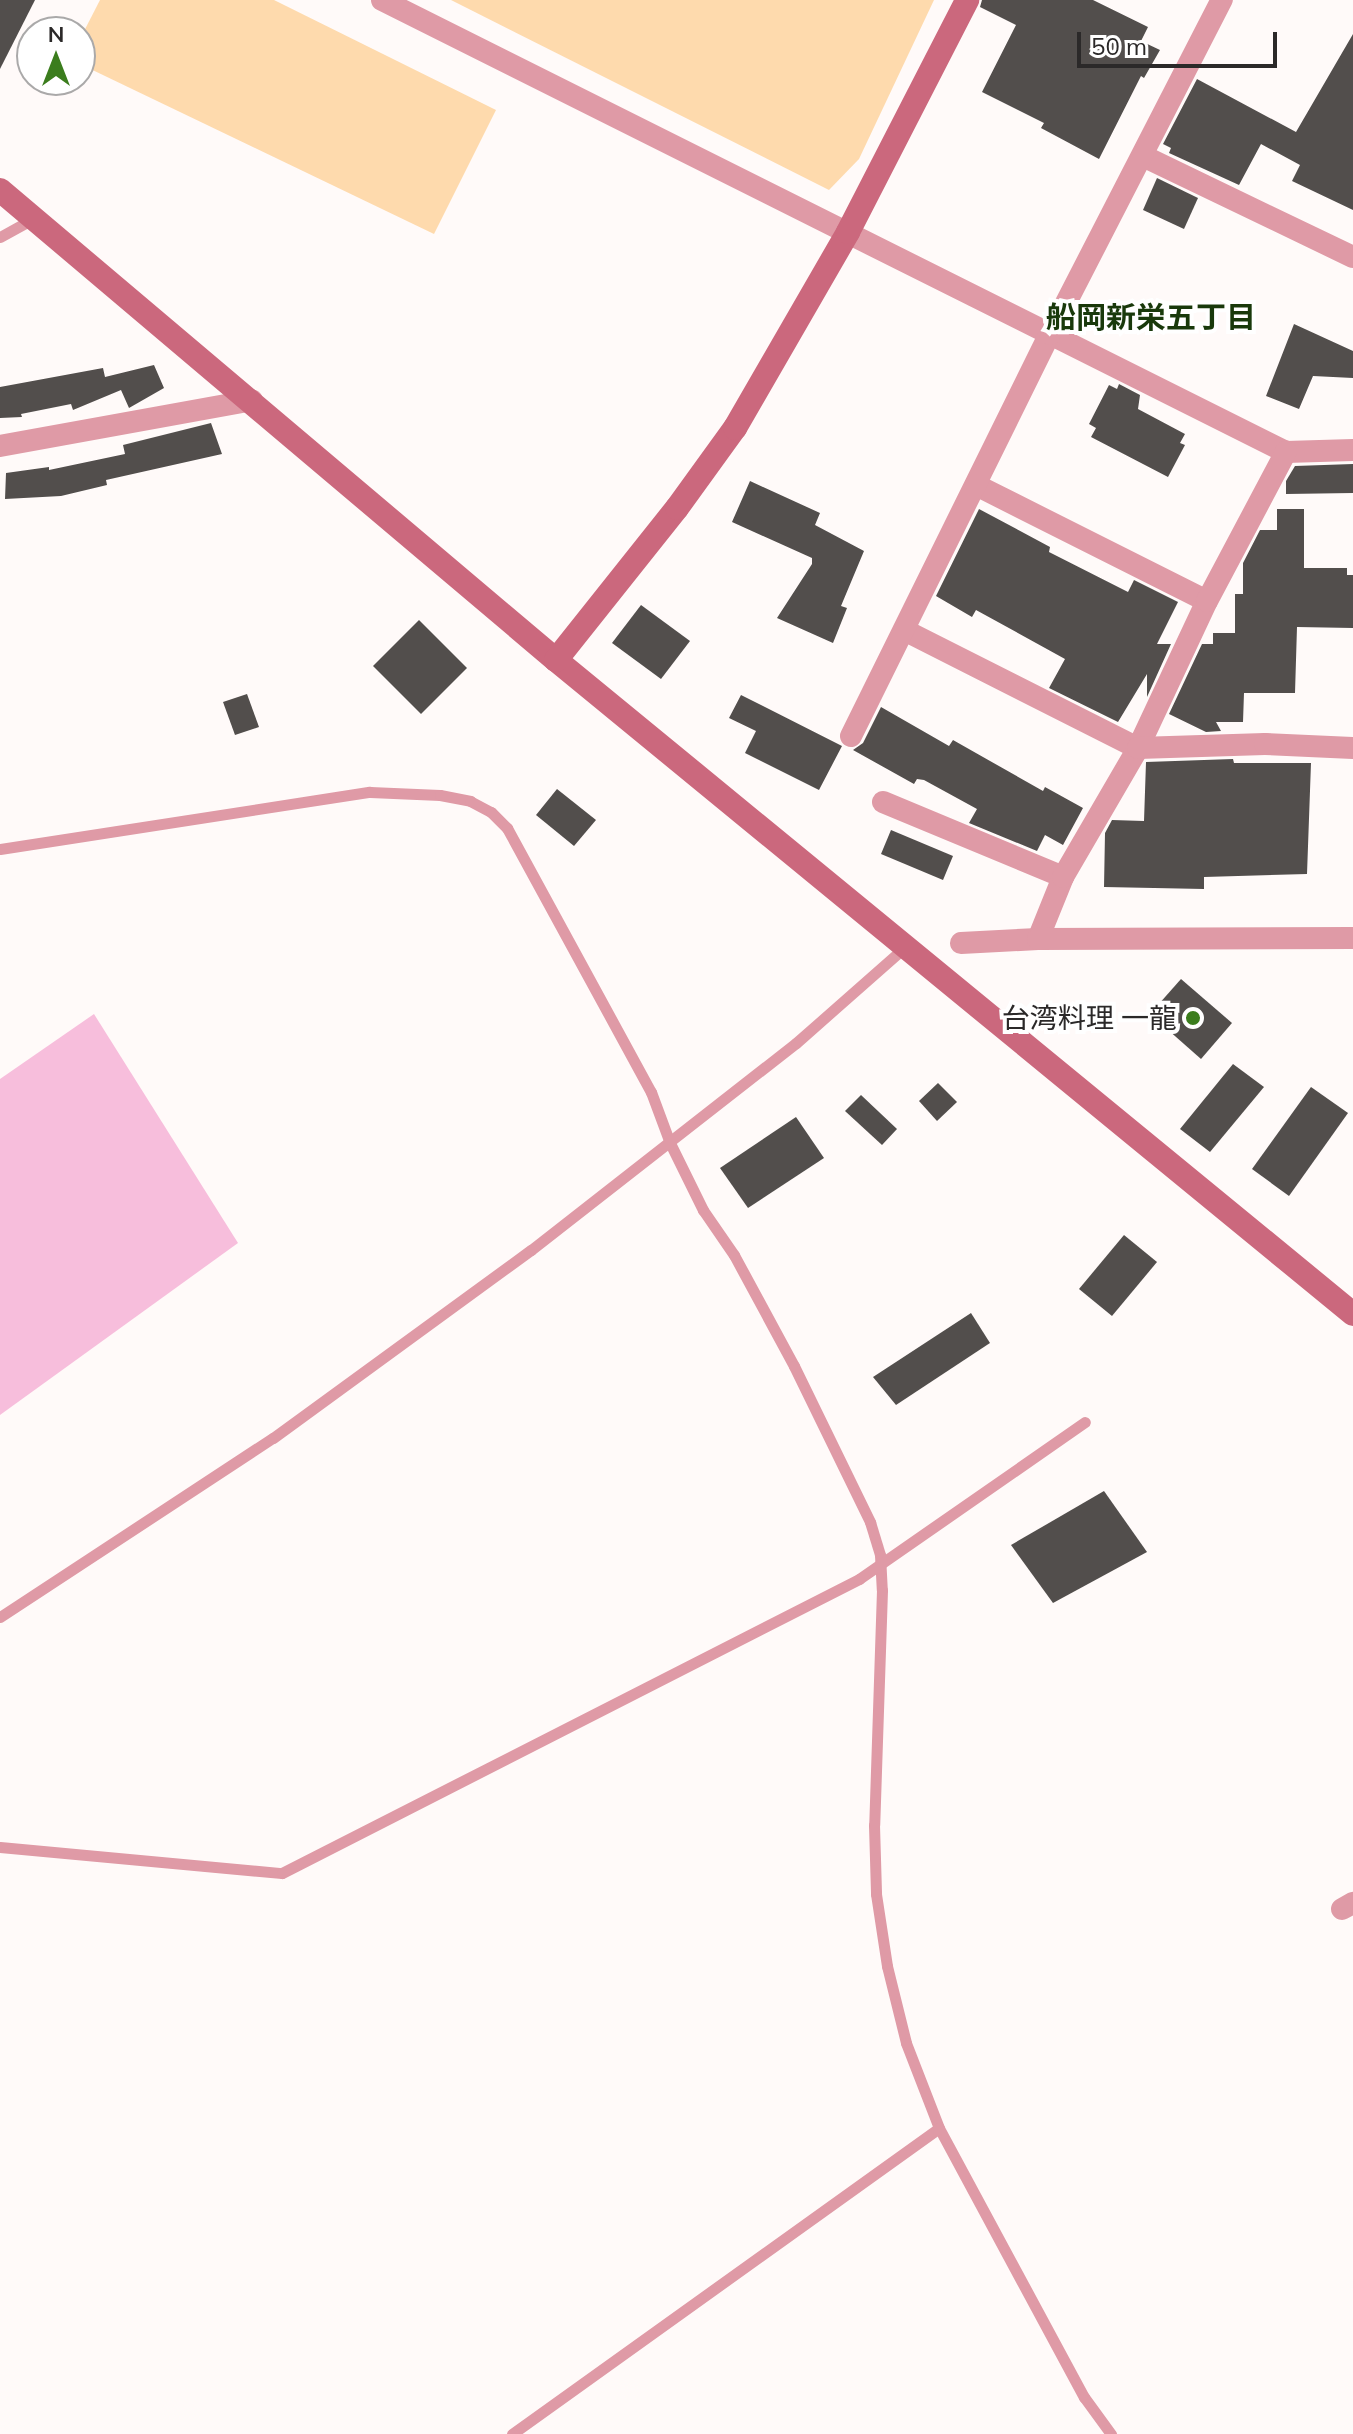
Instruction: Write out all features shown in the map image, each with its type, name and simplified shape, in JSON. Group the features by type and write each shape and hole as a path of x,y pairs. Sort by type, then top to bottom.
{"street":[{"path":"382,0 1286,452 1353,450"},
{"path":"556,660 677,508 735,428 848,232 967,0"},
{"path":"851,736 1050,334 1222,0"},
{"path":"1143,156 1353,257"},
{"path":"0,190 556,660 1353,1314"},
{"path":"0,446 252,400"},
{"path":"1038,939 1063,877 1138,748 1207,601 1286,452"},
{"path":"976,485 1207,601"},
{"path":"904,630 1138,748 1265,744 1353,748"},
{"path":"883,802 1063,877"},
{"path":"961,943 1038,939 1353,938"}],"lane":[{"path":"0,237 35,218"},
{"path":"0,849 370,792 440,795 470,801 491,812 507,828 651,1092 670,1143 703,1210 734,1255 794,1366 870,1522 881,1563 874,1825 876,1894 887,1966 906,2043 939,2128 1084,2397 1111,2434"},
{"path":"0,1617 273,1438 531,1250 796,1043 906,946"},
{"path":"0,1847 282,1873 859,1579 1085,1422"},
{"path":"512,2434 939,2128"}],"shaded area":[{"path":"100,0 274,0 496,110 434,234 96,72 96,16 92,16"},
{"path":"451,0 934,0 859,159 829,190"},
{"path":"94,1014 238,1243 0,1415 0,1079"}],"building":[{"path":"0,0 35,0 27,16 16,16 16,37 0,69"},
{"path":"982,0 1093,0 1148,27 1141,41 1160,50 1144,78 1141,76 1099,159 1041,128 1044,123 982,92 1016,25 980,7"},
{"path":"1353,34 1353,210 1292,181 1300,165 1261,144 1239,185 1169,153 1171,148 1163,144 1197,79 1296,132"},
{"path":"1157,178 1198,198 1184,229 1143,210"},
{"path":"1294,324 1353,351 1353,378 1313,376 1299,409 1266,396"},
{"path":"154,365 164,388 129,408 121,390 73,410 71,404 21,414 22,417 0,418 0,387 103,368 105,377"},
{"path":"1119,384 1140,395 1138,409 1185,434 1180,443 1185,445 1168,477 1091,437 1096,428 1089,424 1109,385 1117,389"},
{"path":"211,423 222,454 106,480 107,485 61,496 5,499 6,473 49,467 49,470 125,454 123,445"},
{"path":"1353,464 1353,493 1286,494 1286,481 1295,466"},
{"path":"750,481 820,513 815,525 864,551 841,606 847,608 833,643 777,618 812,564 812,558 732,522"},
{"path":"979,509 1050,547 1049,552 1128,592 1134,580 1178,602 1157,644 1171,644 1147,697 1147,674 1118,722 1049,688 1065,659 976,610 972,617 936,596"},
{"path":"1277,509 1304,509 1304,568 1347,568 1347,575 1353,575 1353,628 1297,627 1295,693 1244,693 1243,722 1216,722 1221,731 1206,732 1169,714 1202,644 1213,644 1213,633 1235,633 1235,594 1243,594 1243,563 1260,530 1277,530"},
{"path":"641,605 690,641 661,679 612,643"},
{"path":"419,620 467,668 421,714 373,666"},
{"path":"247,694 259,727 235,735 223,702"},
{"path":"741,695 842,746 819,790 745,753 756,731 729,718"},
{"path":"881,707 949,746 953,740 1043,791 1045,787 1083,808 1063,845 1045,835 1037,851 969,823 977,809 924,780 917,779 914,784 853,750 863,743"},
{"path":"1233,759 1234,763 1311,763 1307,874 1204,877 1204,889 1104,887 1105,833 1112,820 1144,821 1146,762"},
{"path":"557,789 596,820 574,846 536,815"},
{"path":"891,830 953,856 943,880 881,854"},
{"path":"1181,979 1232,1023 1201,1059 1150,1014"},
{"path":"1233,1064 1264,1087 1210,1152 1180,1129"},
{"path":"938,1083 957,1102 937,1121 919,1101"},
{"path":"1311,1087 1348,1113 1289,1196 1252,1169"},
{"path":"861,1095 897,1129 882,1145 845,1111"},
{"path":"796,1117 824,1158 748,1208 720,1168"},
{"path":"1124,1235 1157,1262 1112,1316 1079,1289"},
{"path":"971,1313 990,1343 896,1405 873,1377"},
{"path":"1104,1491 1147,1552 1053,1603 1011,1545"}],"place":[{"name":"台湾料理 一龍","path":"1193,1018"}],"district":[{"name":"船岡新栄五丁目","path":"1151,317"}]}
